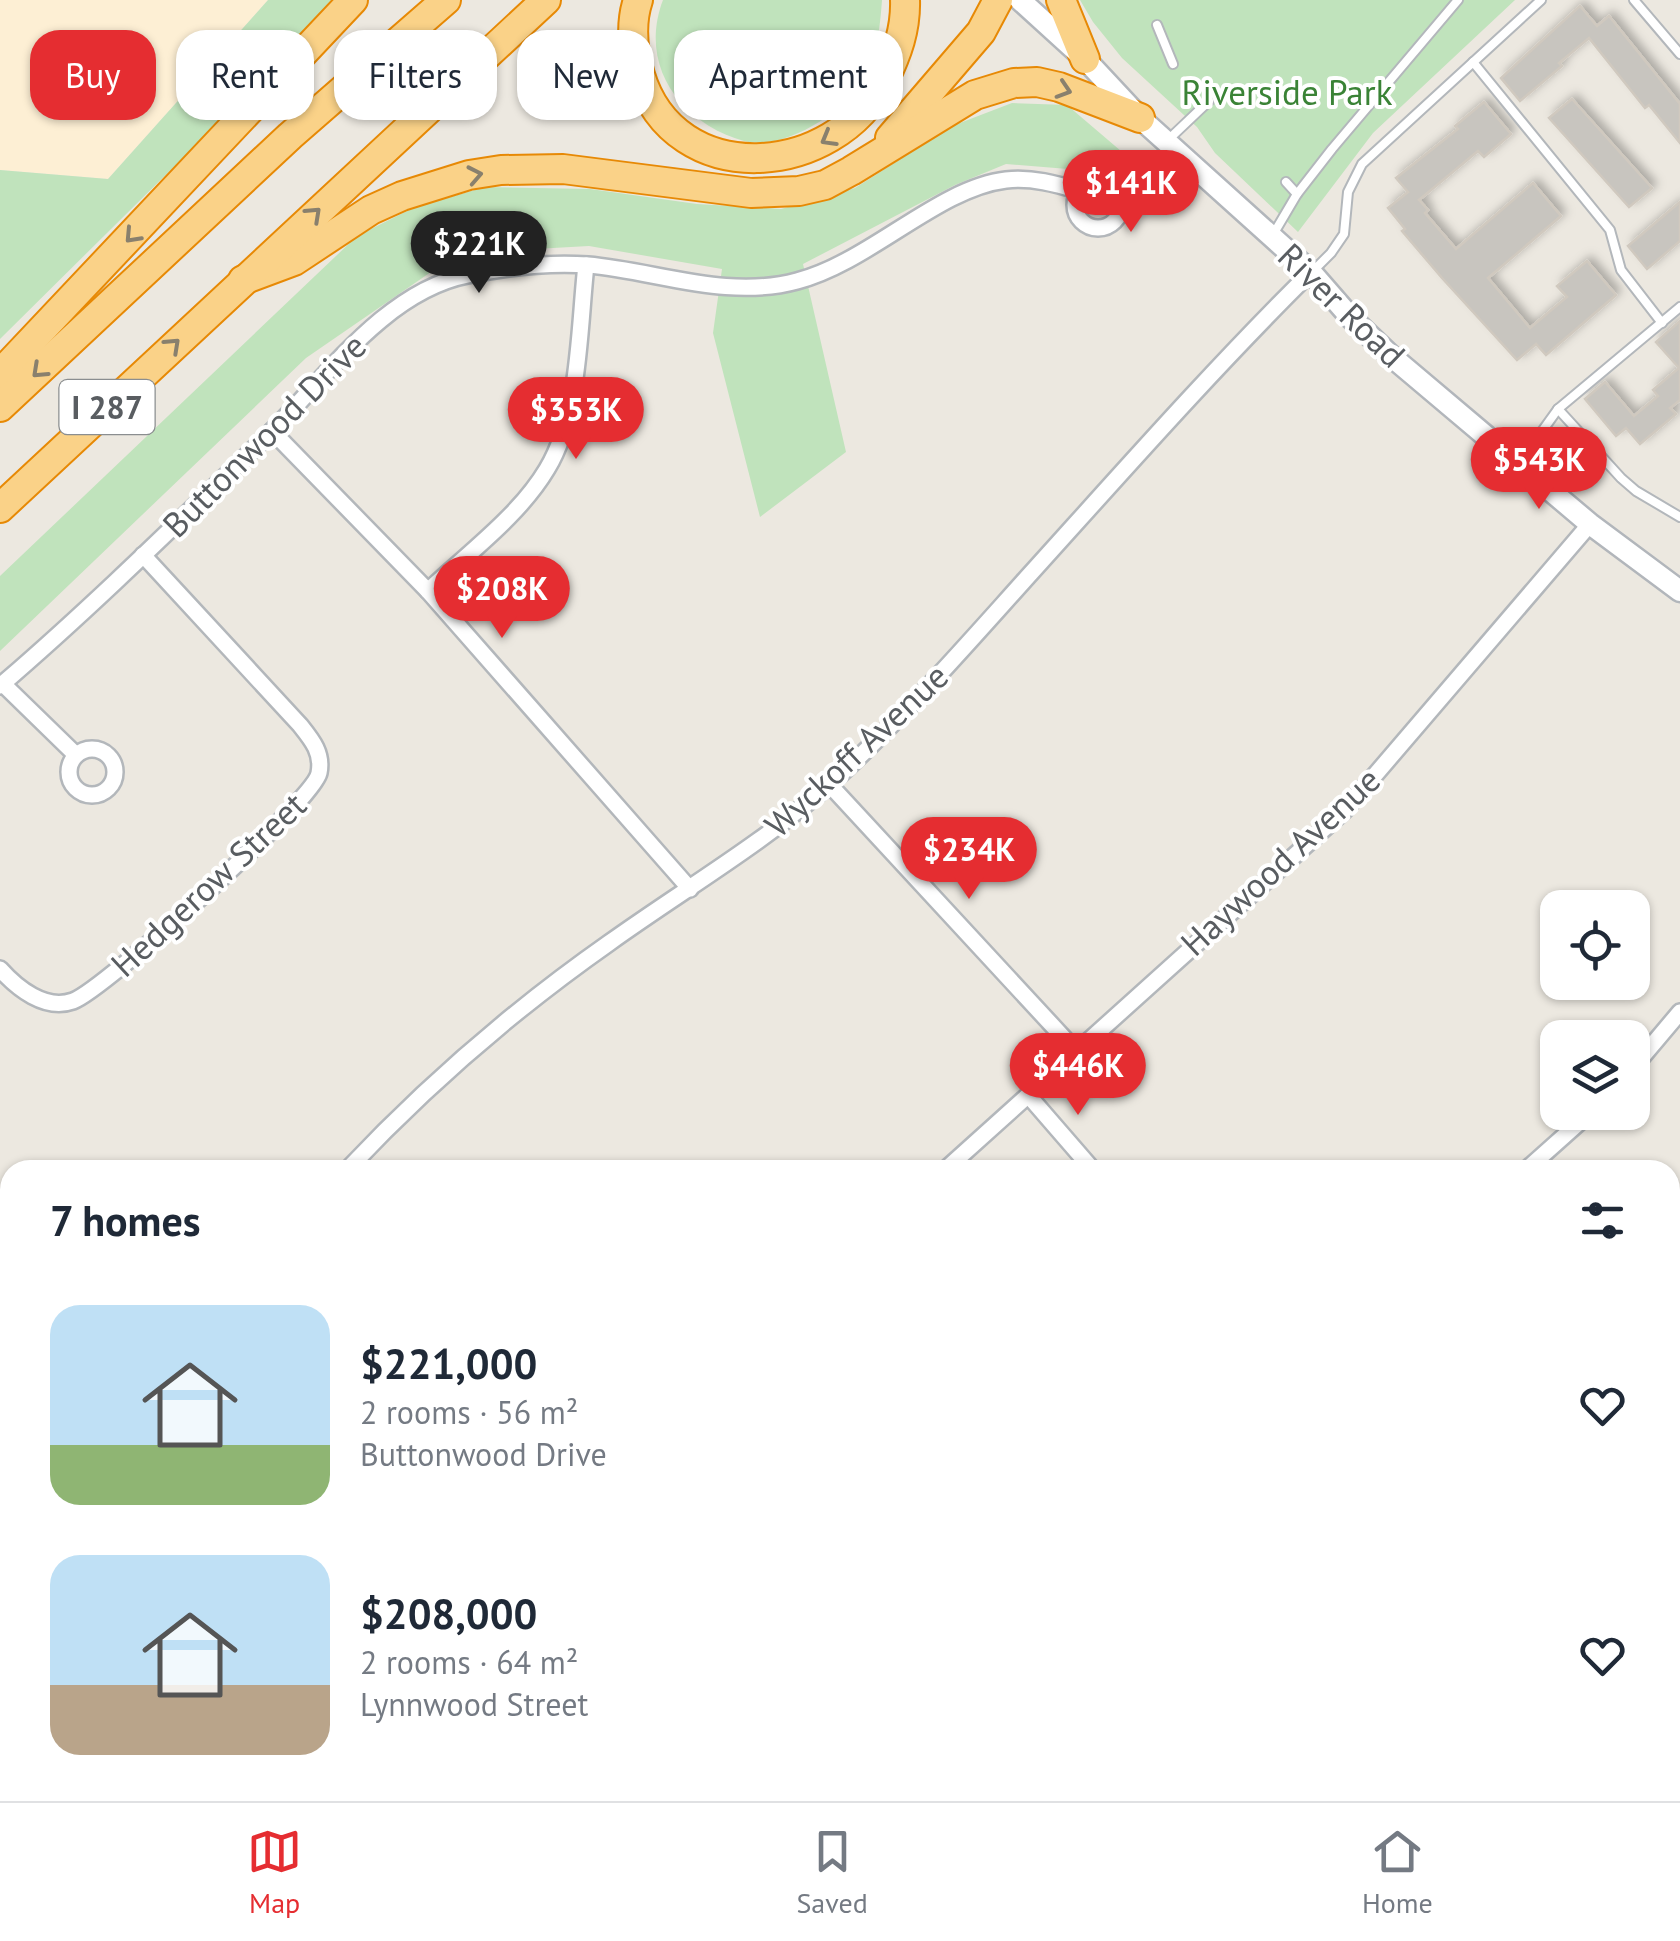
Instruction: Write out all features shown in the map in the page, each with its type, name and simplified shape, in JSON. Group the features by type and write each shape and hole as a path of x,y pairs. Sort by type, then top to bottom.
{"highway":[{"path":"0,374 354,0"},
{"name":"I 287","path":"0,408 290,136 446,0"},
{"name":"I 287","path":"0,508 546,0"},
{"path":"638,0 633,37 637,64 645,92 657,110 695,143 742,158 766,159 816,147 840,134 862,113 878,92 901,41 906,0"},
{"path":"880,151 982,32 998,0"},
{"path":"1061,0 1085,59"},
{"path":"243,280 294,261 371,210 402,196 469,176 533,168 598,171 777,195 825,184 974,95 1014,82 1059,87 1140,118"}],"street":[{"name":"River Road","path":"1020,0 1085,59 1140,118 1311,272 1391,356 1590,524 1680,591"},
{"name":"Buttonwood Drive","path":"1,685 272,431 380,320 416,295 477,273 523,265 586,265 731,288 795,282 829,270 980,186 1026,179 1080,192"},
{"path":"428,590 524,499 548,469 569,407 586,265"},
{"name":"Wyckoff Avenue","path":"357,1160 410,1104 545,991 775,829 830,784 948,666 1231,351 1311,272"},
{"path":"272,431 428,590 690,890"},
{"name":"Haywood Avenue","path":"1028,1096 1346,810 1590,524"},
{"name":"Hedgerow Street","path":"0,968 22,990 40,1000 70,1003 96,988 194,904 306,797 319,774 318,748 143,555"},
{"path":"1,685 76,755"},
{"path":"830,784 1075,1050"},
{"path":"1650,1047 1680,1012"},
{"path":"956,1160 1028,1096 1084,1160"},
{"path":"1537,1160 1571,1130"}],"lane":[{"path":"1272,237 1297,194 1458,0"},
{"path":"1311,272 1344,234 1348,192 1362,164 1541,0"},
{"path":"1634,0 1680,54"},
{"path":"1157,24 1173,64"},
{"path":"1473,62 1610,230 1621,270 1662,322"},
{"path":"1166,142 1209,101"},
{"path":"1286,182 1297,194"},
{"path":"1520,462 1558,408 1680,307"},
{"path":"1558,408 1628,484 1680,517"}],"shaded area":[{"path":"0,0 268,0 241,30 176,30 176,103 108,179 0,170"}],"green space":[{"path":"268,0 332,0 304,30 241,30"},
{"path":"663,0 882,0 879,30 674,30 674,93 661,68 656,47"},
{"name":"Riverside Park","path":"1080,0 1515,0 1373,133 1298,232 1215,153 1197,127 1122,58"},
{"path":"176,103 176,120 220,120 0,339 0,170 108,179"},
{"path":"1012,103 1067,105 1128,157 1104,172 1006,164 955,185 803,264 846,452 760,517 713,333 722,269 589,246 497,251 444,263 306,358 0,651 0,576 357,236 413,208 485,187 590,189 697,204 781,209 855,188 952,126"},
{"path":"821,120 793,135 759,143 744,141 701,121"}],"building":[{"path":"1580,6 1597,26 1609,16 1680,104 1680,143 1649,105 1645,108 1589,38 1520,101 1501,78"},
{"path":"1572,99 1652,188 1629,207 1549,118"},
{"path":"1484,102 1511,134 1484,157 1478,151 1419,200 1428,210 1425,213 1456,249 1533,183 1561,216 1488,278 1530,328 1567,297 1557,286 1587,261 1616,295 1546,355 1536,344 1517,360 1402,231 1405,229 1388,208 1408,192 1396,178 1458,129 1455,126"},
{"path":"1680,202 1680,241 1647,269 1628,246"},
{"path":"1680,321 1680,400 1670,408 1676,414 1640,444 1626,428 1616,436 1585,399 1605,382 1634,416 1658,396 1653,390 1679,368 1656,342"}]}
